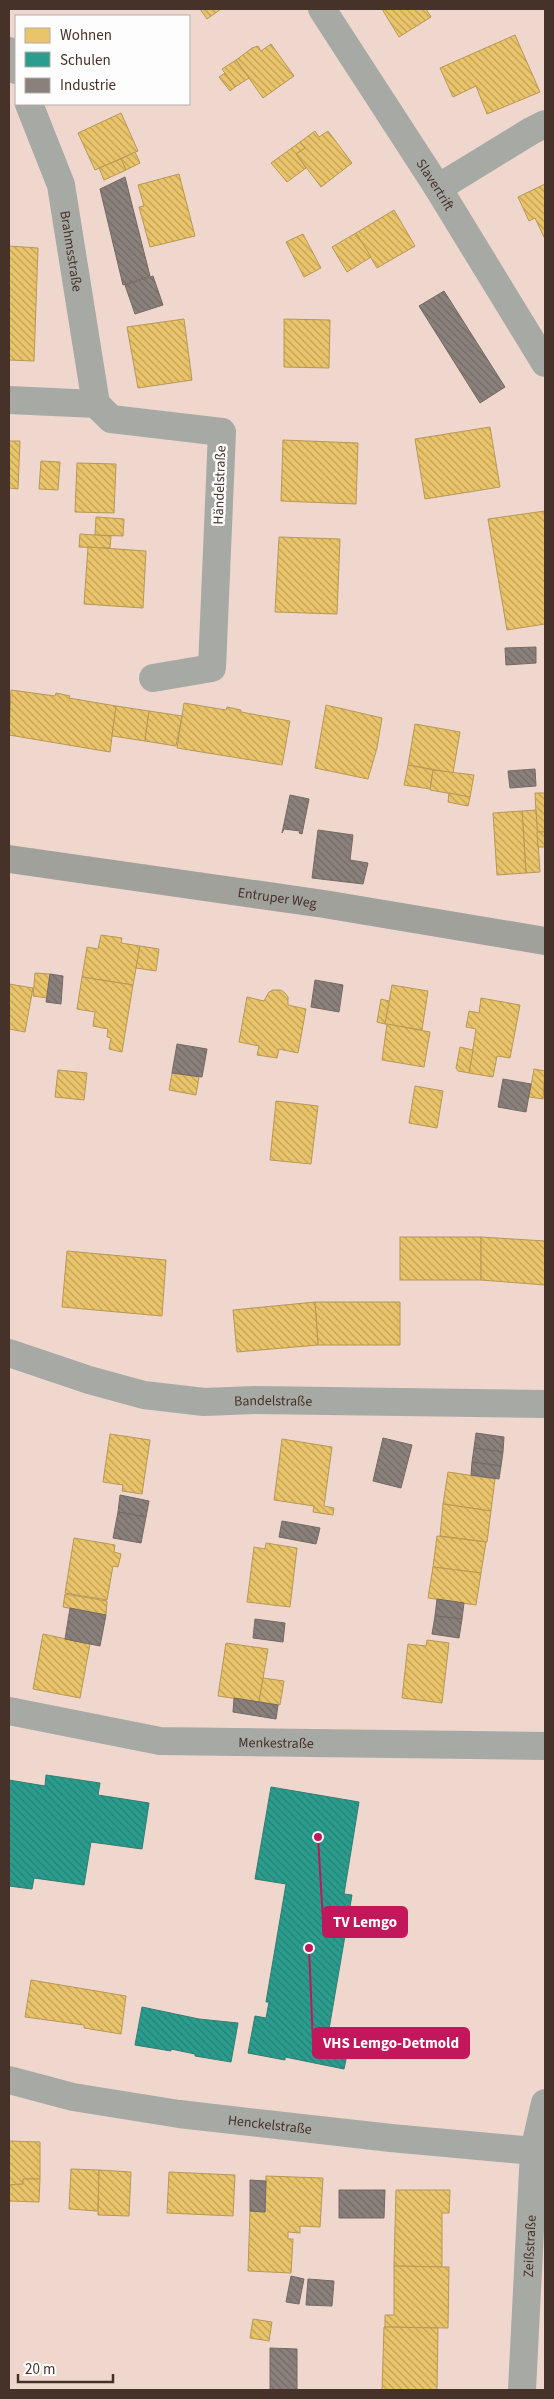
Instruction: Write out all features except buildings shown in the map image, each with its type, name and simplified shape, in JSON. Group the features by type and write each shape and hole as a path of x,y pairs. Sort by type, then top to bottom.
{"main road":[{"name":"Entruper Weg","path":"9,859 324,904 545,941"}],"street":[{"name":"Slavertrift","path":"322,9 438,188 545,363"},
{"path":"9,51 15,67"},
{"name":"Brahmsstraße","path":"29,105 61,185 96,404"},
{"path":"438,188 545,124"},
{"path":"9,400 96,404"},
{"name":"Händelstraße","path":"96,404 111,418 222,432 212,668 153,678"},
{"name":"Bandelstraße","path":"9,1353 89,1380 144,1395 204,1402 255,1400 545,1404"},
{"name":"Menkestraße","path":"9,1711 160,1741 545,1746"},
{"name":"Henckelstraße","path":"9,2080 73,2097 179,2114 391,2138 534,2151"},
{"name":"Zeißstraße","path":"522,2390 534,2151 545,2103"}],"place":[{"name":"TV Lemgo","path":"318,1837"},
{"name":"VHS Lemgo-Detmold","path":"309,1948"}]}
